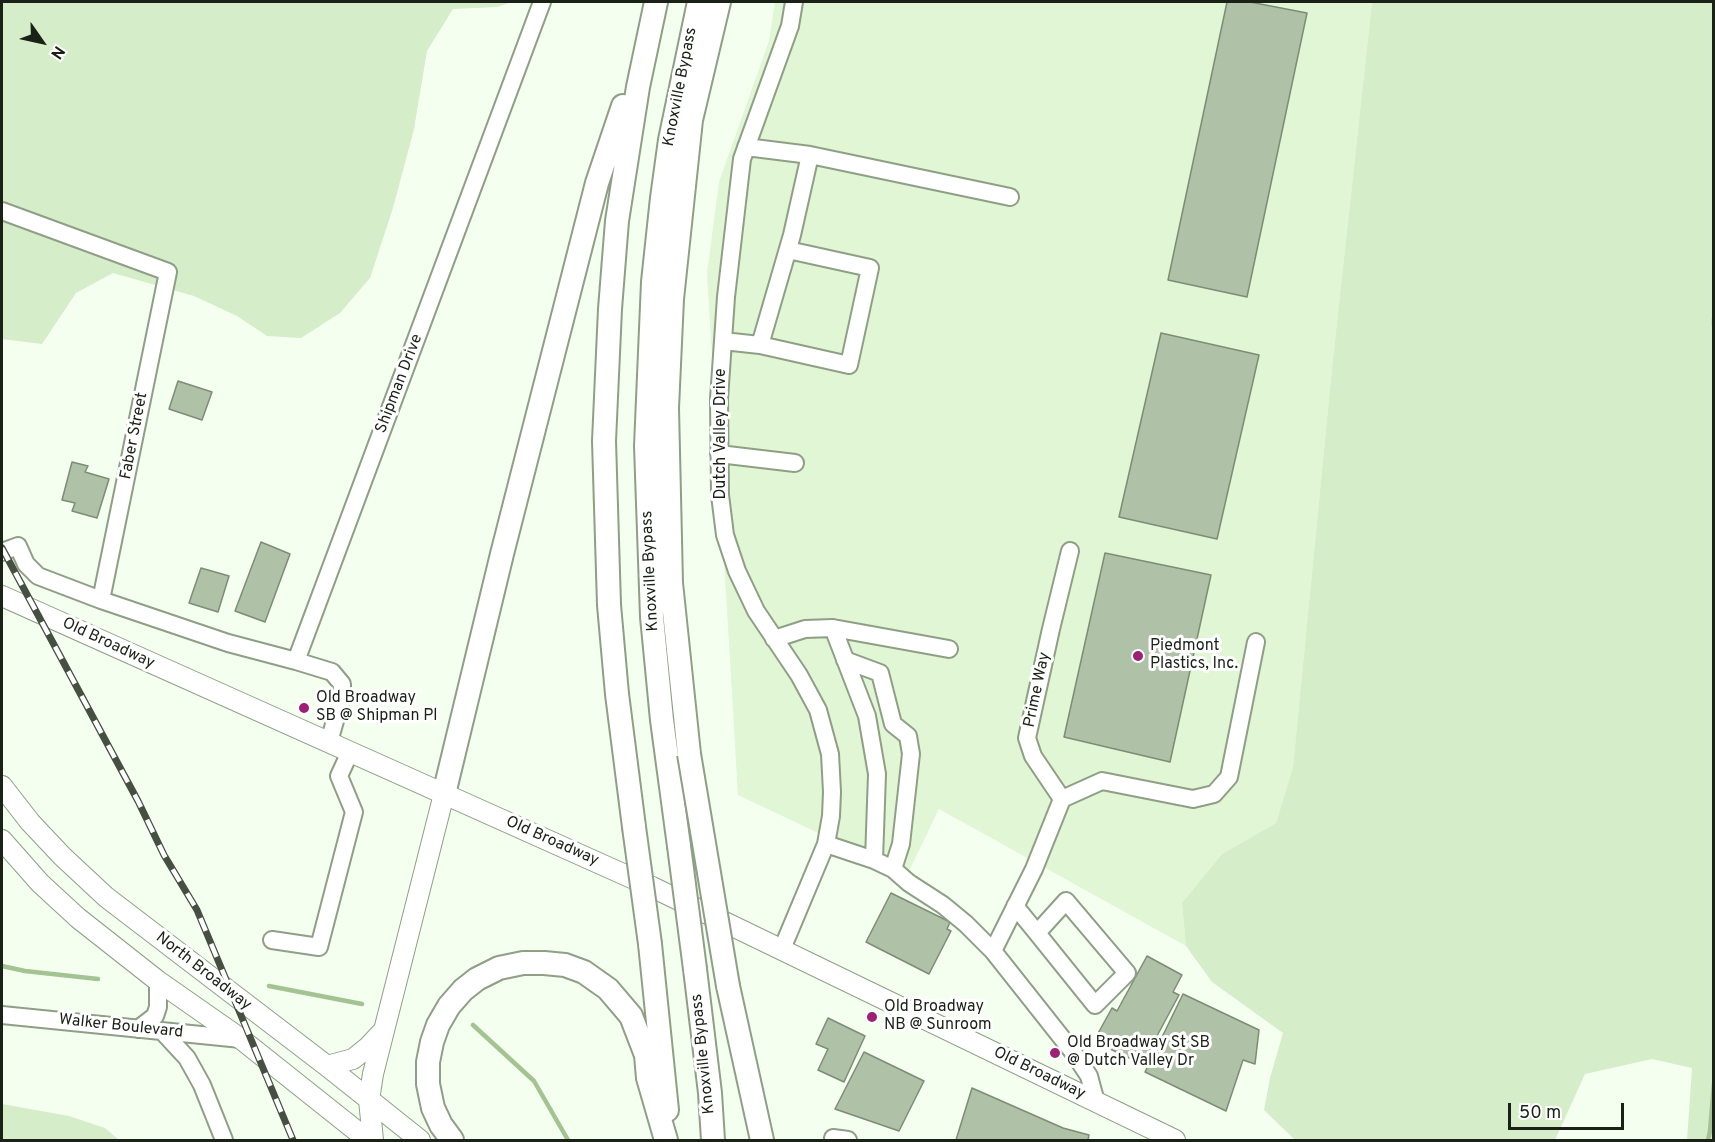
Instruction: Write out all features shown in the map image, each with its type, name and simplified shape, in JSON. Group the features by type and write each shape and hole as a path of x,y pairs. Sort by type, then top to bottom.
{"highway":[{"name":"Knoxville Bypass","path":"699,2 670,140 661,207 653,282 646,446 652,617 662,720 710,1093 713,1140"},
{"path":"719,2 692,120 671,321 667,408 671,583 689,754 728,986 762,1140"},
{"path":"444,794 502,554 597,183 655,7"},
{"path":"655,7 638,87 617,221 603,441 609,605 617,694 667,1094 667,1140"},
{"path":"452,1140 433,1108 428,1084 428,1062 438,1025 449,1006 477,979 499,968 523,963 544,963 565,965 584,972 608,989 631,1016 646,1055 648,1078 667,1140"}],"main road":[{"name":"Old Broadway","path":"2,596 652,887 1175,1140"},
{"name":"North Broadway","path":"2,786 30,822 106,897 420,1140"},
{"path":"373,1140 369,1100 373,1074 444,794"},
{"name":"North Broadway","path":"2,840 40,883 78,918 158,981 241,1039 368,1140"},
{"path":"327,1066 353,1059 368,1047 385,1028"},
{"path":"1149,1128 1167,1140"}],"street":[{"name":"Shipman Drive","path":"296,661 542,2"},
{"name":"Dutch Valley Drive","path":"782,949 826,844 831,816 830,753 818,710 799,675 756,611 737,571 726,535 720,495 719,454 726,297 742,159 790,26 794,2"},
{"path":"746,147 810,155 1010,198"},
{"path":"760,345 788,250 810,155"},
{"name":"Faber Street","path":"2,211 168,272 101,600"},
{"path":"723,341 760,345 849,365 870,268 788,250"},
{"path":"719,454 795,463"},
{"path":"2,552 18,546 26,564 38,576 101,600 228,643 332,672 342,684 342,696 329,742"},
{"name":"Prime Way","path":"1062,799 1033,756 1028,738 1051,629 1071,551"},
{"path":"833,628 867,716 877,774 873,860"},
{"path":"774,639 805,629 833,628 949,649"},
{"path":"993,951 1034,868 1062,799 1102,781 1193,799 1214,794 1229,777 1256,642"},
{"path":"845,660 880,673 893,724 908,736 911,754 901,844 893,869"},
{"path":"272,939 319,947 354,812 339,776 350,752"},
{"name":"Old Broadway","path":"826,844 893,869 966,924 993,951 1073,1052 1089,1076 1096,1102"},
{"path":"1015,906 1095,1005 1126,973 1066,901 1037,933"},
{"path":"138,1029 155,1016 158,1008 158,981"},
{"name":"Walker Boulevard","path":"2,1015 241,1039"},
{"path":"162,1031 187,1058 224,1140"}],"shaded area":[{"path":"2,2 512,2 497,7 453,9 427,51 414,129 393,208 370,278 340,313 301,338 267,336 237,316 194,296 113,273 76,293 42,344 2,339"},
{"path":"775,2 1372,2 1332,368 1293,767 1276,823 1222,854 1182,903 1186,946 939,809 907,875 738,795 707,273 719,182 769,41"},
{"path":"1372,2 1713,2 1713,1140 1687,1140 1692,1068 1652,1059 1585,1074 1555,1140 1295,1140 1264,1110 1270,1078 1283,1033 1212,982 1186,946 1182,903 1222,854 1276,823 1293,767 1332,368"},
{"path":"2,1104 69,1116 105,1128 119,1140 2,1140"}],"building":[{"path":"1227,2 1250,2 1307,13 1247,297 1168,280"},
{"path":"1161,333 1259,355 1217,539 1119,517"},
{"path":"178,381 212,392 202,420 169,409"},
{"path":"72,462 88,466 85,472 109,479 97,518 72,511 75,503 62,500"},
{"path":"261,542 290,554 265,622 235,611"},
{"name":"Piedmont Plastics, Inc.","path":"1105,553 1211,575 1170,762 1064,737"},
{"path":"201,568 229,576 218,612 189,603"},
{"path":"891,893 950,922 947,929 951,931 929,974 866,942"},
{"path":"1147,956 1182,975 1173,992 1179,995 1143,1062 1102,1045 1101,1040 1096,1037 1112,1008 1117,1011"},
{"path":"1183,994 1259,1030 1255,1064 1243,1060 1226,1111 1145,1072"},
{"path":"828,1018 865,1036 844,1082 818,1070 828,1049 816,1044"},
{"path":"864,1052 924,1081 899,1131 835,1109"},
{"path":"972,1088 1063,1128 1089,1135 1088,1140 956,1140"}],"waterway":[{"path":"1714,319 1714,326"},
{"path":"2,966 25,971 98,979"},
{"path":"269,986 362,1004"},
{"path":"473,1025 534,1081 568,1140"},
{"path":"1708,1140 1714,1084"}],"railway":[{"path":"2,548 138,801 164,855 197,910 293,1140"}],"place":[{"name":"Piedmont Plastics, Inc.","path":"1138,656"},
{"name":"Old Broadway SB @ Shipman Pl","path":"304,708"},
{"name":"Old Broadway NB @ Sunroom","path":"872,1017"},
{"name":"Old Broadway St SB @ Dutch Valley Dr","path":"1055,1053"}]}
